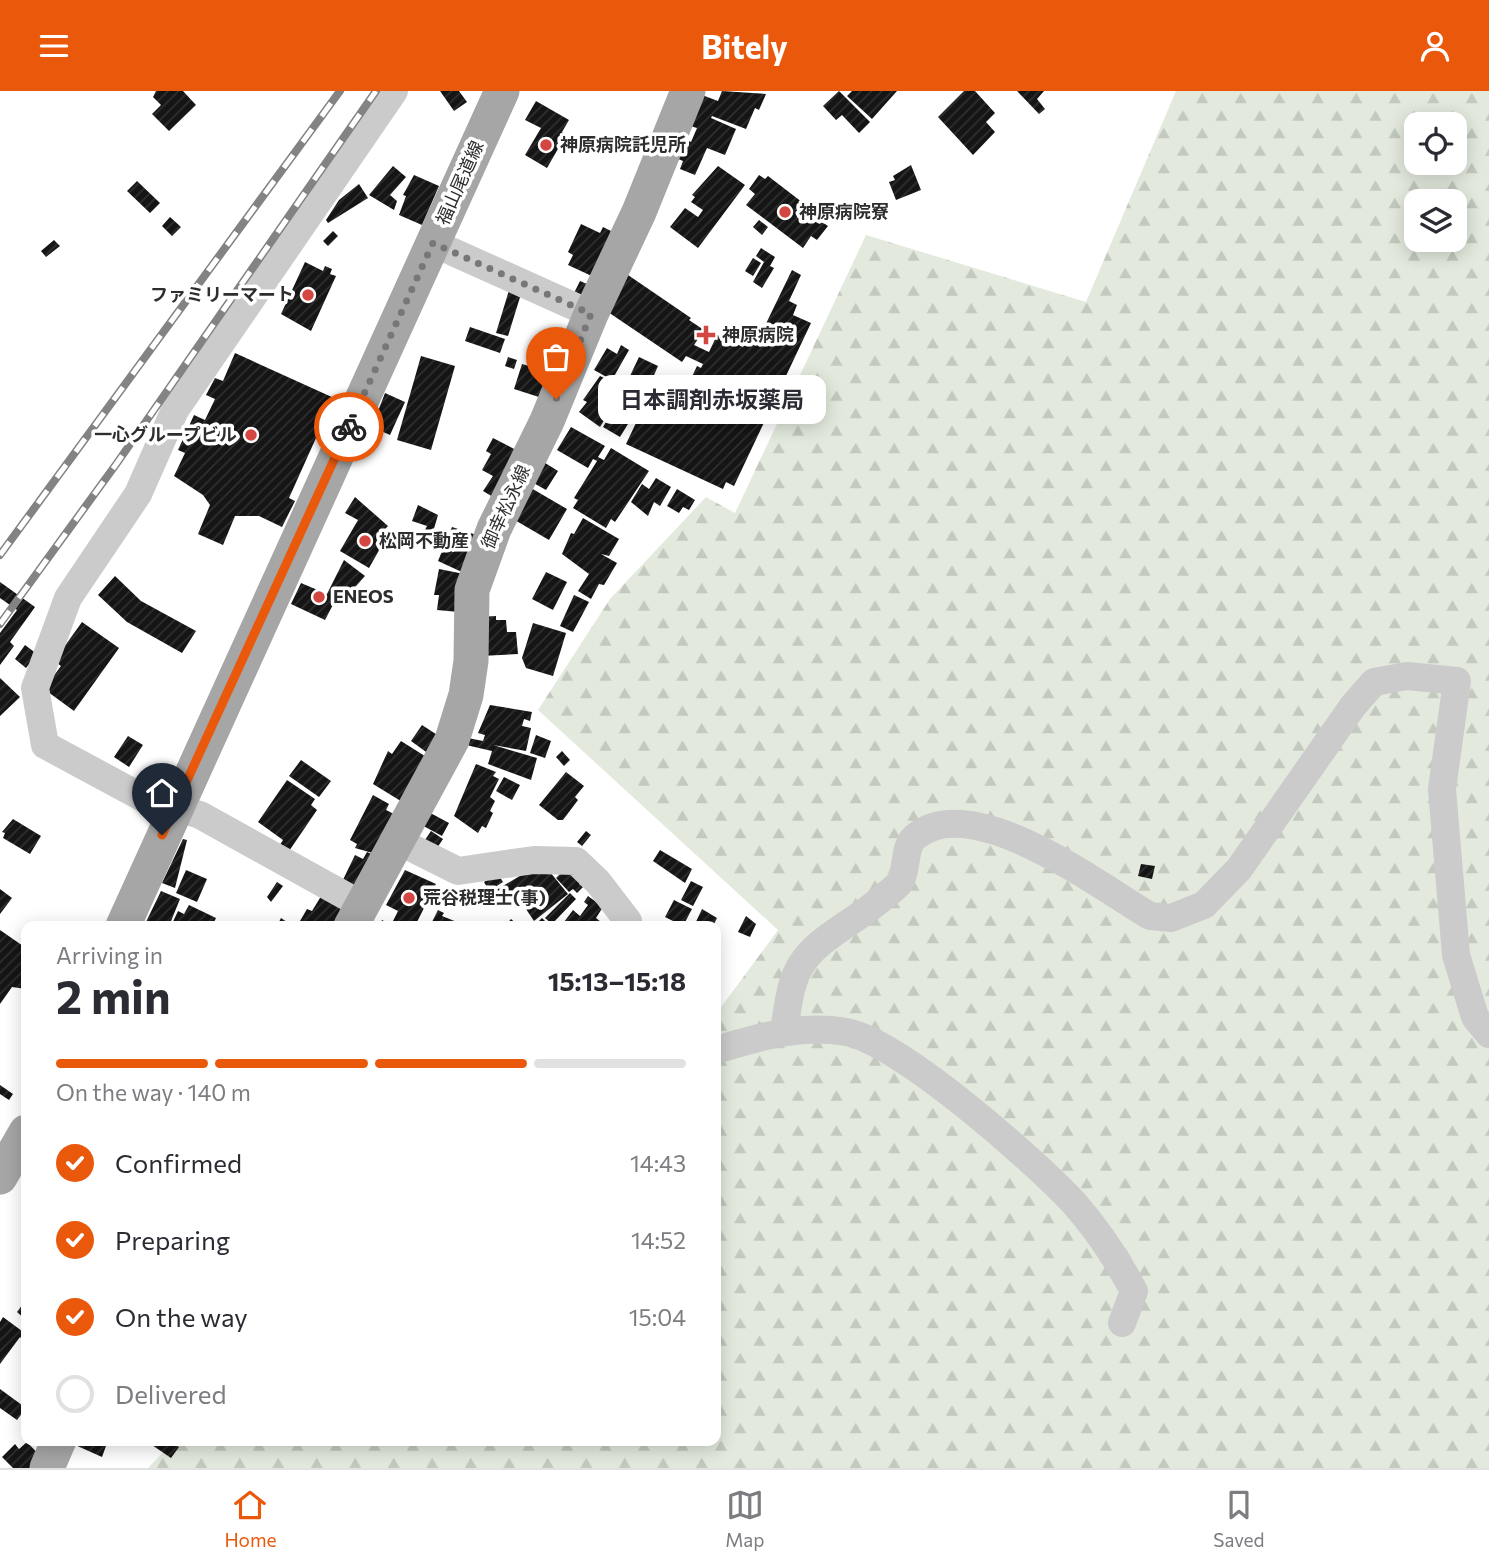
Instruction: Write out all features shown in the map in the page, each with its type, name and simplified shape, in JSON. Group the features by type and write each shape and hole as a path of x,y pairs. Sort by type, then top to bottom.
{"main road":[{"name":"福山尾道線","path":"125,921 171,813 502,91"},
{"name":"御幸松永線","path":"356,915 452,740 466,695 471,661 471,590 494,529 547,421 591,314 639,212 688,91"},
{"path":"0,1177 21,1141"},
{"path":"47,1468 56,1446"}],"street":[{"path":"356,915 200,815 184,810 171,813 45,745 35,688 68,598 138,494 175,410 394,91"},
{"path":"433,243 591,314"},
{"path":"784,1030 793,981 802,961 822,941 874,905 901,881 911,840 928,828 954,822 983,826 1024,842 1150,916 1171,918 1204,905 1239,869 1353,706 1374,682 1407,676 1457,681 1442,789 1456,955 1475,1017 1489,1034"},
{"path":"396,840 458,871 534,860 576,861 598,882 628,921"},
{"path":"721,1048 784,1030 802,1028 847,1032 876,1041 984,1121 1075,1204 1121,1267 1134,1291 1122,1323"}],"green space":[{"path":"1176,91 1489,91 1489,1468 148,1468 169,1446 721,1446 721,1007 778,930 538,710 610,599 706,497 735,513 866,235 1086,302"}],"building":[{"path":"156,91 183,91 196,105 169,131 152,114 161,105 153,97"},
{"path":"440,91 459,91 467,102 454,111"},
{"path":"722,91 766,94 759,110 755,108 746,129 712,116 711,118 736,129 725,155 707,148 695,175 680,169 683,161 676,158 684,139 691,142 697,128 687,125 702,95 718,101"},
{"path":"839,91 870,122 859,133 842,115 836,120 823,106"},
{"path":"852,91 897,91 872,119 847,96"},
{"path":"964,91 975,91 995,113 986,122 995,132 973,155 938,117"},
{"path":"1017,91 1044,91 1037,99 1045,109 1039,114"},
{"name":"神原病院託児所","path":"536,101 569,120 562,132 566,135 547,168 525,155 541,128 525,120"},
{"path":"911,165 921,190 896,200 889,182 895,180 893,176"},
{"path":"393,166 406,177 390,195 397,201 394,210 369,195"},
{"path":"718,166 745,185 698,248 670,227 685,208 698,217 703,210 691,202 695,197 692,195"},
{"path":"414,175 439,186 422,225 399,215 406,196 403,195"},
{"name":"神原病院寮","path":"759,175 765,179 768,176 824,219 822,222 828,226 817,240 811,236 803,248 746,205 755,194 749,189"},
{"path":"137,181 160,203 150,213 127,191"},
{"path":"359,184 368,198 328,223 326,220 339,200"},
{"path":"170,217 181,227 172,236 162,226"},
{"path":"759,220 768,227 762,235 753,227"},
{"path":"581,224 600,233 603,227 611,231 596,278 568,265 573,255 568,252"},
{"path":"333,231 338,236 328,246 323,241"},
{"path":"54,240 60,246 46,257 41,251"},
{"path":"761,248 775,257 770,266 774,268 762,288 753,282 764,262 756,256"},
{"path":"753,258 761,263 753,276 745,271"},
{"name":"ファミリーマート","path":"305,262 323,271 325,266 332,269 330,274 336,276 311,331 281,314"},
{"path":"792,270 801,275 789,301 797,305 793,315 811,323 734,486 726,482 723,489 626,444 645,404 668,415 672,406 694,417 696,412 706,417 715,398 688,385 697,366 701,368 703,364 686,356 682,362 605,310 628,275 704,330 694,345 709,352 717,335 722,337 728,323 759,338"},
{"path":"580,281 594,287 589,300 574,293"},
{"path":"510,287 521,294 508,336 496,333"},
{"path":"470,327 505,339 500,353 465,341"},
{"path":"621,345 629,350 612,380 594,370 607,348 617,354"},
{"name":"一心グループビル","path":"235,353 334,398 289,498 295,501 282,527 259,516 235,516 223,545 198,534 210,505 203,495 174,476 185,453 178,450 194,415 205,420 215,399 206,395 215,378 223,381"},
{"path":"421,356 455,366 431,450 397,440"},
{"path":"508,357 517,360 514,369 505,366"},
{"path":"639,357 658,366 643,400 629,393 642,401 620,437 603,427 628,385 630,386 634,377 630,376"},
{"path":"522,364 553,373 545,399 514,389"},
{"path":"600,376 625,388 600,427 579,412 587,402 583,400"},
{"path":"385,393 405,402 390,435 372,427"},
{"path":"571,427 605,446 598,457 604,460 611,448 649,471 615,522 611,519 606,528 573,508 578,500 574,498 597,461 593,459 588,468 557,450"},
{"path":"493,438 518,451 493,497 483,491 493,476 482,470 491,454 486,451"},
{"path":"542,461 558,471 546,490 530,481"},
{"path":"656,478 671,487 660,506 654,502 648,516 631,502 642,484 649,489"},
{"path":"531,488 567,509 549,540 513,519"},
{"path":"677,489 695,500 689,510 683,507 679,513 667,506"},
{"name":"松岡不動産","path":"355,497 388,526 385,529 390,531 369,568 340,551 358,520 345,513"},
{"path":"418,505 438,515 433,532 425,530 427,526 412,521"},
{"path":"583,518 619,539 609,556 601,554 617,563 604,585 599,584 591,599 578,591 589,574 562,554 571,533 574,534"},
{"path":"452,527 480,536 464,573 438,561"},
{"path":"344,560 365,576 342,602 336,599 325,620 291,604 301,583 327,594"},
{"path":"439,569 464,574 459,612 437,610 439,595 434,595"},
{"path":"546,572 567,582 553,610 532,599"},
{"path":"115,576 141,601 196,631 182,653 127,622 98,595"},
{"path":"0,582 35,607 10,642 14,646 0,665 0,633 17,610 0,598"},
{"path":"574,595 589,602 573,632 560,626"},
{"path":"496,616 496,620 506,620 507,632 516,632 518,654 481,656 479,617"},
{"path":"82,622 119,648 74,711 44,689 61,666 54,661"},
{"path":"533,623 566,633 553,676 526,668 522,658"},
{"path":"25,645 37,654 26,668 15,659"},
{"path":"0,678 20,697 0,716"},
{"path":"490,705 532,712 530,721 524,719 522,726 531,728 526,751 493,745 537,758 531,780 488,764 492,751 466,745 468,738 483,741 485,735 478,733"},
{"path":"422,725 445,740 433,757 411,741"},
{"path":"536,735 551,741 545,758 530,753"},
{"path":"128,736 143,745 129,767 114,757"},
{"path":"401,741 428,758 404,803 373,784 388,751 392,754"},
{"path":"562,751 570,760 564,766 556,757"},
{"path":"301,760 331,781 319,797 289,776"},
{"path":"476,764 496,772 493,776 499,779 490,797 495,801 490,811 493,813 486,828 482,826 478,833 454,816"},
{"path":"566,772 584,786 575,797 578,800 563,820 558,820 539,805"},
{"path":"504,777 520,785 512,800 496,791"},
{"path":"287,780 315,799 311,805 317,810 287,854 278,848 283,840 258,822"},
{"path":"373,795 389,804 386,810 396,815 376,854 355,848 357,844 350,840"},
{"path":"423,809 449,823 442,836 416,822"},
{"path":"13,819 41,836 30,854 3,838 5,833 2,832"},
{"path":"431,831 443,839 435,851 423,843"},
{"path":"586,831 591,835 582,846 577,842"},
{"path":"183,839 187,840 175,888 162,883"},
{"path":"660,850 692,869 685,883 653,861"},
{"path":"367,852 376,856 359,895 340,886 355,855 363,859"},
{"path":"1141,864 1155,866 1152,879 1138,876"},
{"path":"545,866 568,894 534,921 520,900 513,905 493,892 533,868"},
{"path":"568,866 582,881 579,884 583,887 577,893 573,889 569,892 556,878"},
{"path":"186,870 207,879 197,902 176,893"},
{"name":"荒谷税理士(事)","path":"405,870 436,884 418,921 393,921 398,911 386,905"},
{"path":"498,874 503,882 489,891 484,882"},
{"path":"691,881 703,887 693,906 681,900"},
{"path":"277,882 283,886 271,902 267,897"},
{"path":"0,889 12,898 0,914"},
{"path":"161,891 180,899 171,921 146,921"},
{"path":"323,893 352,912 346,921 300,921 307,909 312,911"},
{"path":"570,893 576,899 555,921 545,918"},
{"path":"588,896 603,907 596,918 600,921 565,921 573,910 580,916 588,905 584,902"},
{"path":"674,900 692,909 686,921 673,921 665,917"},
{"path":"189,905 216,918 214,921 173,921 178,911 184,914"},
{"path":"702,909 717,918 716,921 696,921"},
{"path":"438,910 444,913 442,916 454,921 432,921"},
{"path":"746,916 756,924 750,937 738,932"},
{"path":"0,930 21,945 21,988 12,987 0,1004"},
{"path":"0,1085 13,1094 9,1100 0,1094"},
{"path":"3,1317 21,1330 21,1338 0,1364 0,1322"},
{"path":"0,1389 21,1404 21,1415 17,1420 0,1408"},
{"path":"15,1444 19,1449 31,1446 44,1460 36,1468 13,1468 2,1457"},
{"path":"77,1446 106,1446 102,1457"},
{"path":"153,1446 178,1446 171,1458"}],"railway":[{"path":"0,555 340,91"},
{"path":"0,624 117,463 376,91"}],"way so far":[{"path":"349,427 433,243 591,314 556,399"}],"place":[{"name":"神原病院託児所","path":"546,145"},
{"name":"神原病院寮","path":"785,212"},
{"name":"ファミリーマート","path":"308,295"},
{"name":"神原病院","path":"706,335"},
{"name":"日本調剤赤坂薬局","path":"556,399"},
{"name":"一心グループビル","path":"251,435"},
{"name":"松岡不動産","path":"365,541"},
{"name":"ENEOS","path":"319,597"},
{"name":"荒谷税理士(事)","path":"409,898"}],"route":[{"path":"162,835 349,427"}]}
